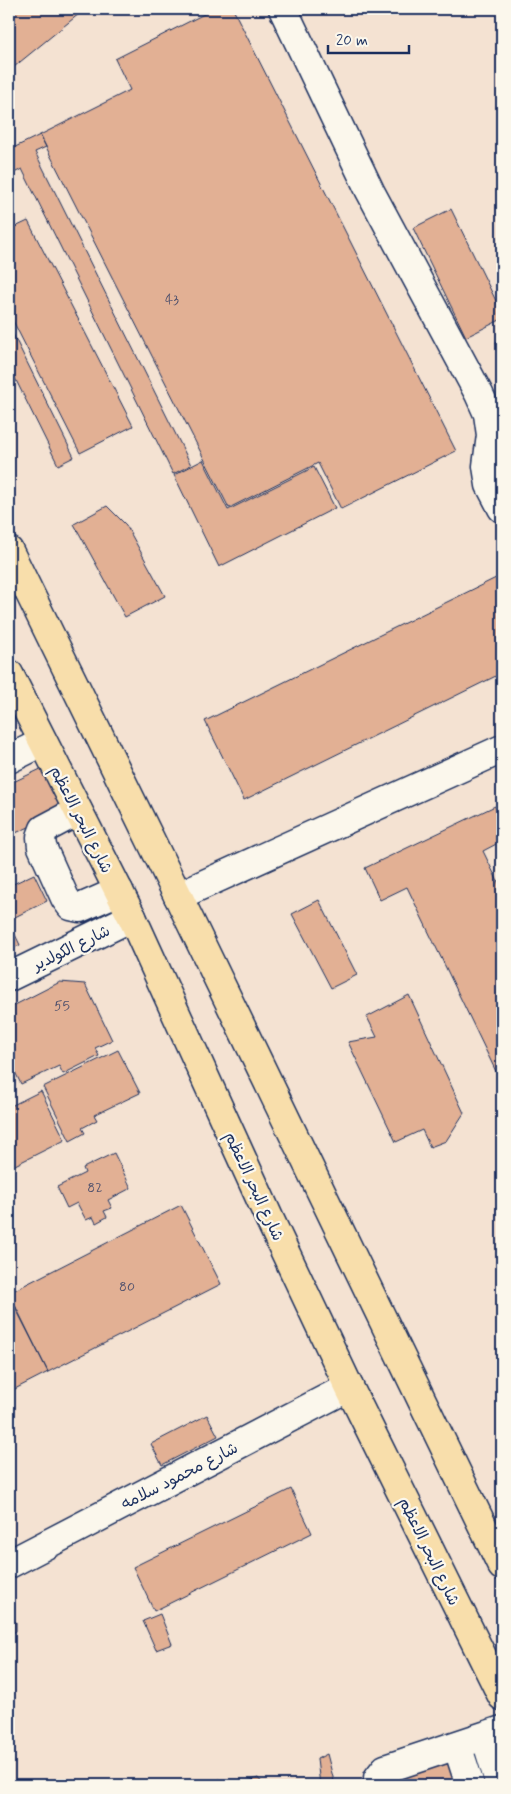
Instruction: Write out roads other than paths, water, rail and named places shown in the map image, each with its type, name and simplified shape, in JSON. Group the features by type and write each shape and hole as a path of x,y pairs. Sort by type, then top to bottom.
{"main road":[{"path":"9,552 178,896 502,1566"},
{"name":"شارع البحر الاعظم","path":"9,674 132,917 270,1220 349,1387 502,1696"}],"street":[{"path":"283,9 370,190 475,386 488,414 491,435 487,466 490,485 502,508"},
{"path":"9,759 43,742"},
{"path":"178,896 502,749"},
{"path":"78,811 44,829 41,837 42,847 65,898 71,906 80,908 119,891"},
{"name":"شارع الكولدير","path":"9,977 132,917"},
{"name":"شارع محمود سلامه","path":"9,1564 349,1387"},
{"path":"378,1785 378,1778 386,1769 494,1733 500,1785"},
{"path":"456,1745 470,1785"}]}
